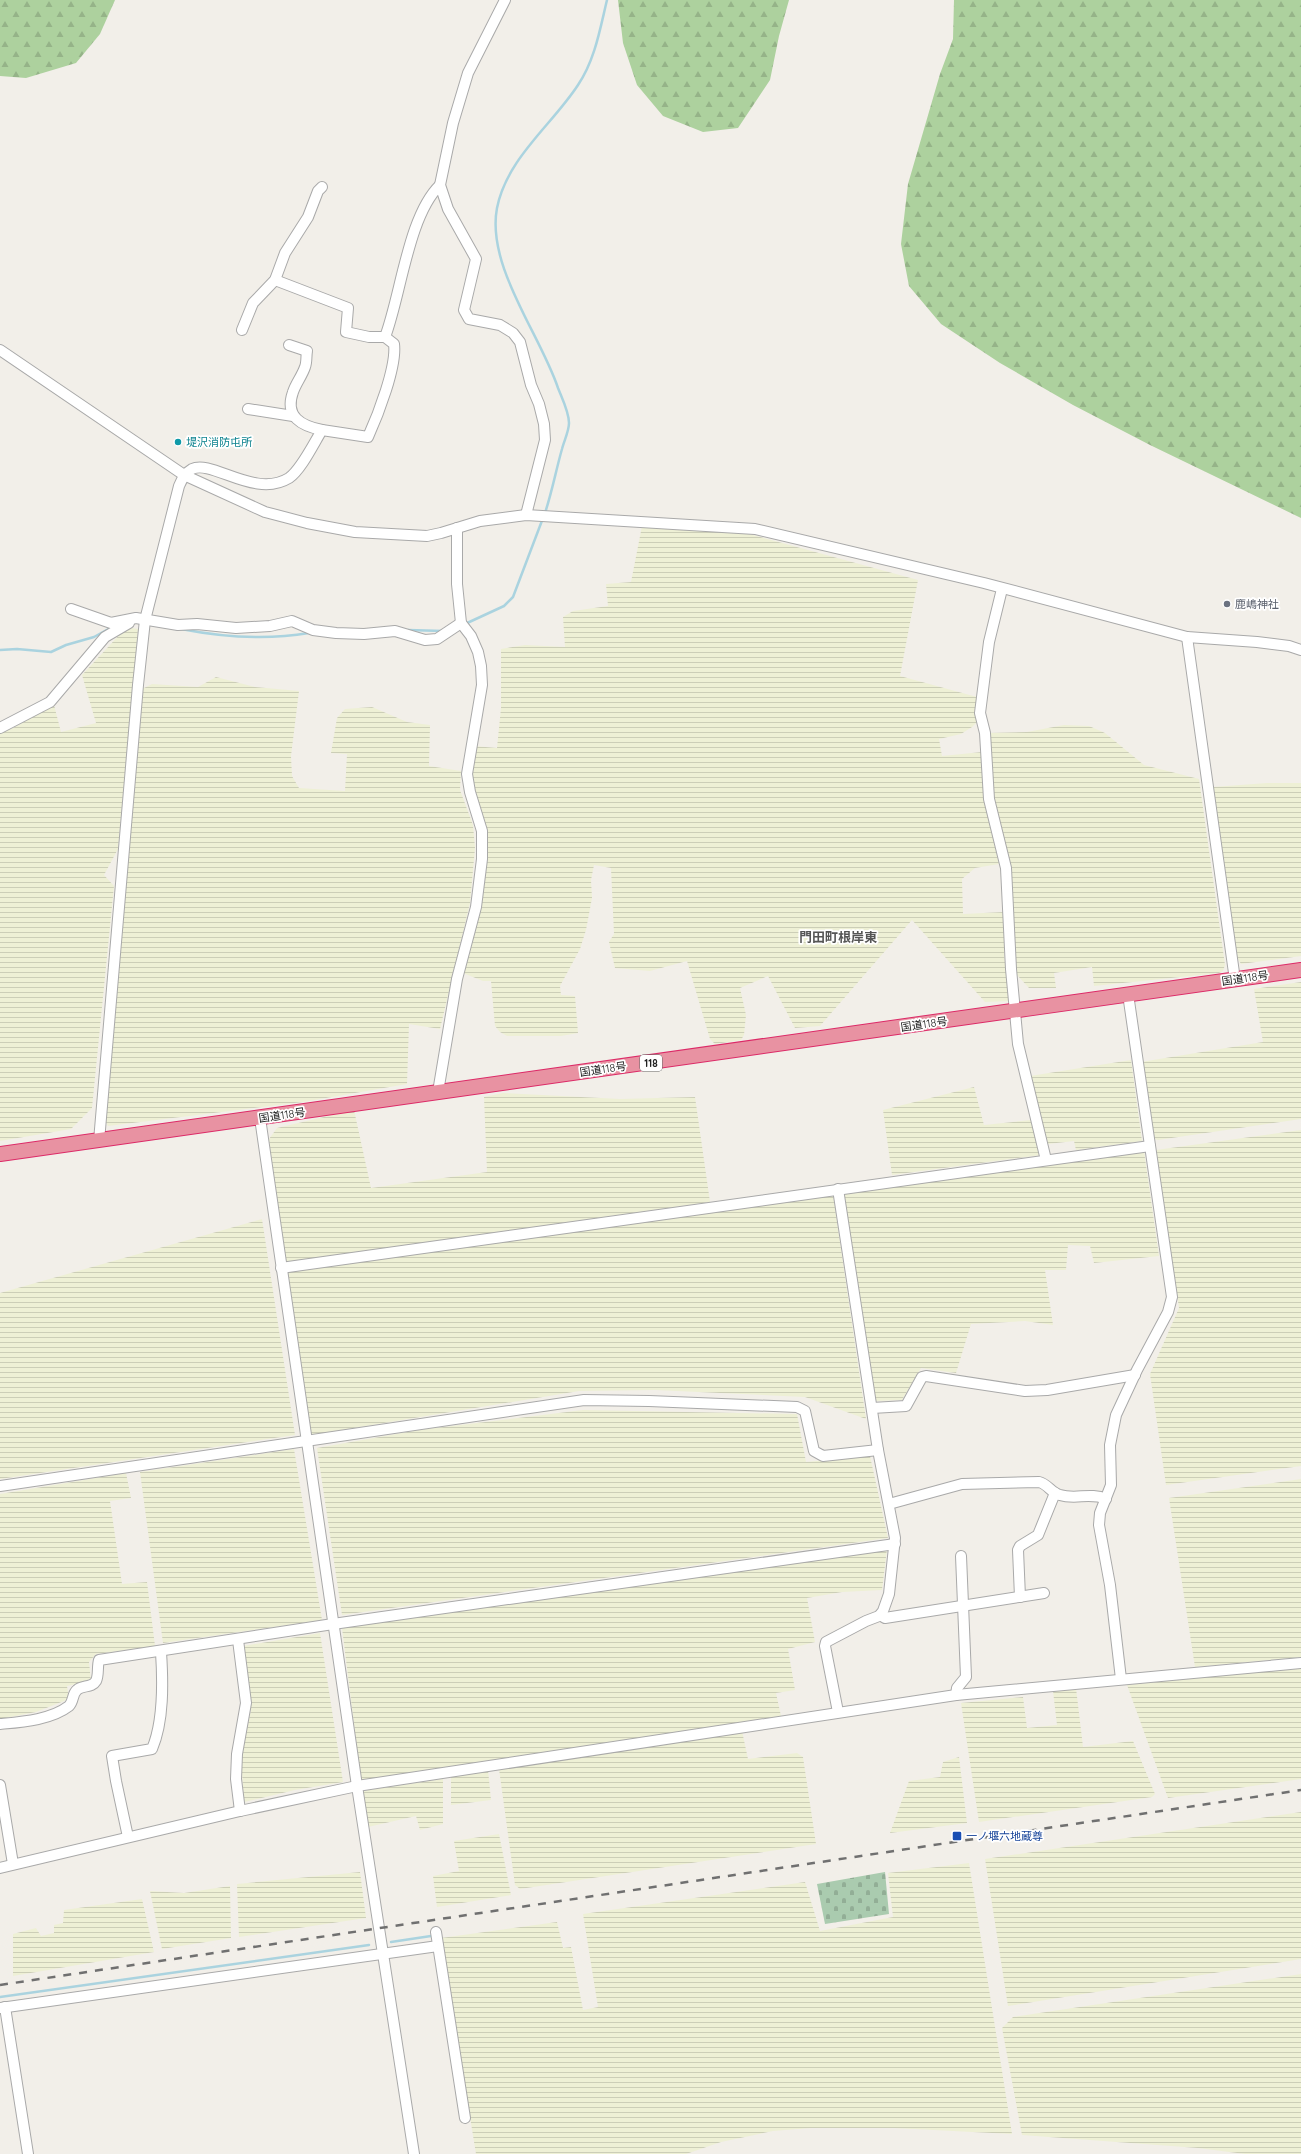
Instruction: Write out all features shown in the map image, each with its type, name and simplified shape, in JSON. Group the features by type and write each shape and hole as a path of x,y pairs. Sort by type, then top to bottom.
{"highway":[{"name":"国道118号","path":"0,1154 1301,970"}],"street":[{"path":"505,0 468,73 453,123 440,185 448,209 476,259 464,310 466,316 470,320 500,325 513,333 520,342 525,365 544,424 545,440 526,514"},
{"path":"385,337 394,315 399,286 417,226 430,195 440,185"},
{"path":"242,330 253,302 275,280 285,253 308,217 318,191 322,187"},
{"path":"275,280 348,308 346,332 369,337 385,337 394,344 395,355 378,413 368,437 307,427 297,421 293,416 292,394 306,366 307,351 289,345"},
{"path":"0,350 184,475 265,512 314,524 355,532 427,536 480,521 526,514 755,529 1002,589 1187,637 1257,642 1289,646 1301,650"},
{"path":"248,409 293,416"},
{"path":"99,1141 138,685 141,619 179,486 184,475 192,469 203,468 254,484 275,483 289,478 296,471 322,430"},
{"path":"438,1092 457,979 476,908 482,859 482,831 470,792 467,774 482,685 481,666 478,652 471,636 461,623 457,584 457,528"},
{"path":"1002,589 990,642 980,713 985,733 989,799 1006,868 1018,1044 1046,1160"},
{"path":"71,609 111,623 141,619 178,625 197,624 236,628 270,626 292,621 313,630 364,634 395,630 426,640 437,639 461,623"},
{"path":"0,728 50,702 106,637 141,619"},
{"path":"1187,637 1235,980"},
{"path":"1121,1679 1110,1585 1099,1525 1100,1513 1111,1485 1112,1430 1135,1375 1168,1312 1172,1297 1128,994"},
{"path":"260,1118 356,1786 414,2154"},
{"path":"281,1268 1150,1146"},
{"path":"838,1189 878,1450 889,1504 895,1544 889,1594 880,1615 826,1642 825,1646 838,1712"},
{"path":"872,1408 906,1406 922,1377 926,1376 1025,1391 1047,1390 1135,1375"},
{"path":"0,1486 584,1400 796,1407 805,1411 814,1451 817,1454 822,1456 878,1450"},
{"path":"889,1504 944,1488 980,1483 1039,1482 1045,1483 1055,1493 1067,1497 1096,1495 1106,1499"},
{"path":"1020,1597 1018,1550 1020,1546 1038,1535 1055,1493"},
{"path":"0,1724 36,1719 68,1706 73,1700 75,1692 78,1688 93,1685 97,1679 97,1665 99,1660 161,1652 333,1624 895,1544"},
{"path":"956,1695 957,1688 966,1677 961,1556"},
{"path":"880,1615 885,1618 1044,1593"},
{"path":"238,1640 246,1702 237,1754 236,1779 240,1811"},
{"path":"128,1837 112,1756 152,1749 156,1739 163,1682 161,1652"},
{"path":"0,1868 240,1811 356,1786 956,1695 1301,1663"},
{"path":"0,1785 13,1864"},
{"path":"436,1932 464,2118"},
{"path":"28,2154 3,2008 438,1946"}],"green space":[{"path":"0,0 115,0 100,34 76,63 26,78 0,76"},
{"path":"618,0 789,0 779,36 770,80 738,128 703,132 663,116 637,85 623,43"},
{"path":"954,0 1301,0 1301,518 1150,445 1073,405 1000,363 941,324 909,286 901,244 908,184 940,74 953,39"},
{"path":"642,526 749,534 918,580 900,676 977,697 977,722 961,734 939,739 942,756 982,752 987,813 999,864 975,868 962,879 963,914 1004,912 1004,955 1010,1001 985,1002 912,920 820,1026 795,1028 768,976 740,988 746,1015 744,1035 741,1040 715,1044 710,1039 687,961 650,971 615,968 609,942 614,934 611,868 594,865 591,880 592,898 586,930 580,949 560,986 561,995 575,996 578,1033 561,1036 507,1036 500,1032 495,1026 491,981 483,981 463,973 486,859 487,828 473,791 471,774 474,746 497,748 501,708 501,649 525,645 565,647 563,617 573,611 608,606 606,584 631,582"},
{"path":"132,628 138,629 118,849 104,875 114,886 92,1108 71,1129 0,1141 0,733 13,728 54,705 61,732 96,723 82,675 122,632"},
{"path":"216,677 255,687 299,691 291,756 292,776 299,788 345,791 347,754 331,753 337,718 345,709 372,707 407,722 430,725 429,766 461,771 460,790 473,825 475,848 470,903 440,1029 409,1024 407,1084 303,1102 108,1126 104,1119 142,689 152,684 198,687"},
{"path":"1064,725 1089,726 1105,733 1144,765 1199,779 1225,965 1223,971 1219,973 1094,986 1092,967 1054,973 1056,988 1029,988 1017,975 993,797 989,733 1027,732"},
{"path":"1267,783 1301,783 1301,956 1241,964 1237,957 1213,787"},
{"path":"1301,982 1301,1119 1158,1140 1152,1138 1141,1062 1263,1042 1254,989"},
{"path":"1131,1060 1142,1141 1076,1150 1074,1141 1048,1144 1030,1076"},
{"path":"974,1087 984,1125 1031,1120 1041,1155 892,1175 883,1110"},
{"path":"503,1093 620,1099 695,1097 710,1202 285,1262 269,1139 277,1128 354,1110 371,1188 487,1172 484,1097"},
{"path":"1301,1130 1301,1466 1166,1485 1150,1374 1179,1308 1156,1150"},
{"path":"1144,1151 1159,1256 1094,1263 1090,1246 1068,1245 1066,1270 1045,1270 1053,1325 1025,1321 971,1324 956,1373 921,1368 902,1400 875,1401 843,1194"},
{"path":"833,1195 866,1419 805,1397 655,1390 579,1391 311,1435 287,1271"},
{"path":"262,1219 295,1435 0,1479 0,1293"},
{"path":"583,1410 797,1414 806,1462 870,1456 888,1538 342,1615 317,1448 419,1430"},
{"path":"294,1449 322,1620 163,1643 140,1472"},
{"path":"126,1473 131,1498 110,1501 122,1584 147,1582 155,1646 96,1654 89,1662 91,1681 67,1686 69,1699 36,1712 0,1719 0,1494"},
{"path":"1301,1479 1301,1657 1195,1667 1169,1498"},
{"path":"887,1549 882,1590 842,1592 807,1598 815,1642 788,1649 795,1690 776,1693 781,1716 361,1780 342,1628"},
{"path":"320,1633 343,1782 295,1790 244,1802 241,1757 251,1710 243,1646"},
{"path":"1301,1668 1301,1779 1168,1798 1127,1685"},
{"path":"1076,1688 1083,1747 1133,1741 1155,1794 1152,1797 979,1822 961,1703 1023,1697 1027,1728 1057,1725 1053,1691"},
{"path":"742,1731 748,1759 797,1753 803,1757 816,1844 520,1889 515,1885 499,1769"},
{"path":"959,1757 967,1823 890,1833 909,1781 940,1777 943,1762"},
{"path":"488,1770 491,1800 451,1805 451,1777"},
{"path":"443,1779 443,1824 420,1830 416,1816 368,1827 362,1791"},
{"path":"1301,1812 1301,1959 1008,2006 985,1859"},
{"path":"499,1834 511,1895 437,1907 433,1876 459,1871 454,1841"},
{"path":"969,1863 1012,2134 894,2128 811,2128 773,2131 721,2142 686,2154 476,2154 441,1938 557,1922 563,1948 571,1947 583,2010 598,2007 583,1914 805,1882 820,1931 893,1917 888,1873"},
{"path":"360,1872 366,1918 239,1937 237,1884"},
{"path":"885,1872 889,1914 825,1924 817,1884"},
{"path":"230,1886 231,1938 162,1949 150,1891 184,1893"},
{"path":"142,1899 154,1952 13,1976 13,1934 36,1928 41,1936 54,1933 54,1925 63,1923 64,1910"},
{"path":"1301,1974 1301,2154 1245,2154 1198,2148 1022,2135 1002,2028 1013,2017"}],"waterway":[{"path":"545,513 568,429 569,419 550,367 517,300 499,253 496,230 497,208 502,190 510,173 520,158 567,100 584,75 593,55 607,0"},
{"path":"465,624 504,606 513,597 543,518"},
{"path":"0,650 17,649 51,652 66,645 94,637 112,627"},
{"path":"181,629 245,637 309,633"},
{"path":"408,630 443,631"},
{"path":"391,1942 431,1936"},
{"path":"0,1997 369,1945"}],"railway":[{"path":"0,1985 1301,1790"}],"place":[{"name":"堤沢消防屯所","path":"178,442"},
{"name":"鹿嶋神社","path":"1227,604"},
{"name":"一ノ堰六地蔵尊","path":"957,1836"}],"district":[{"name":"門田町根岸東","path":"838,937"}]}
